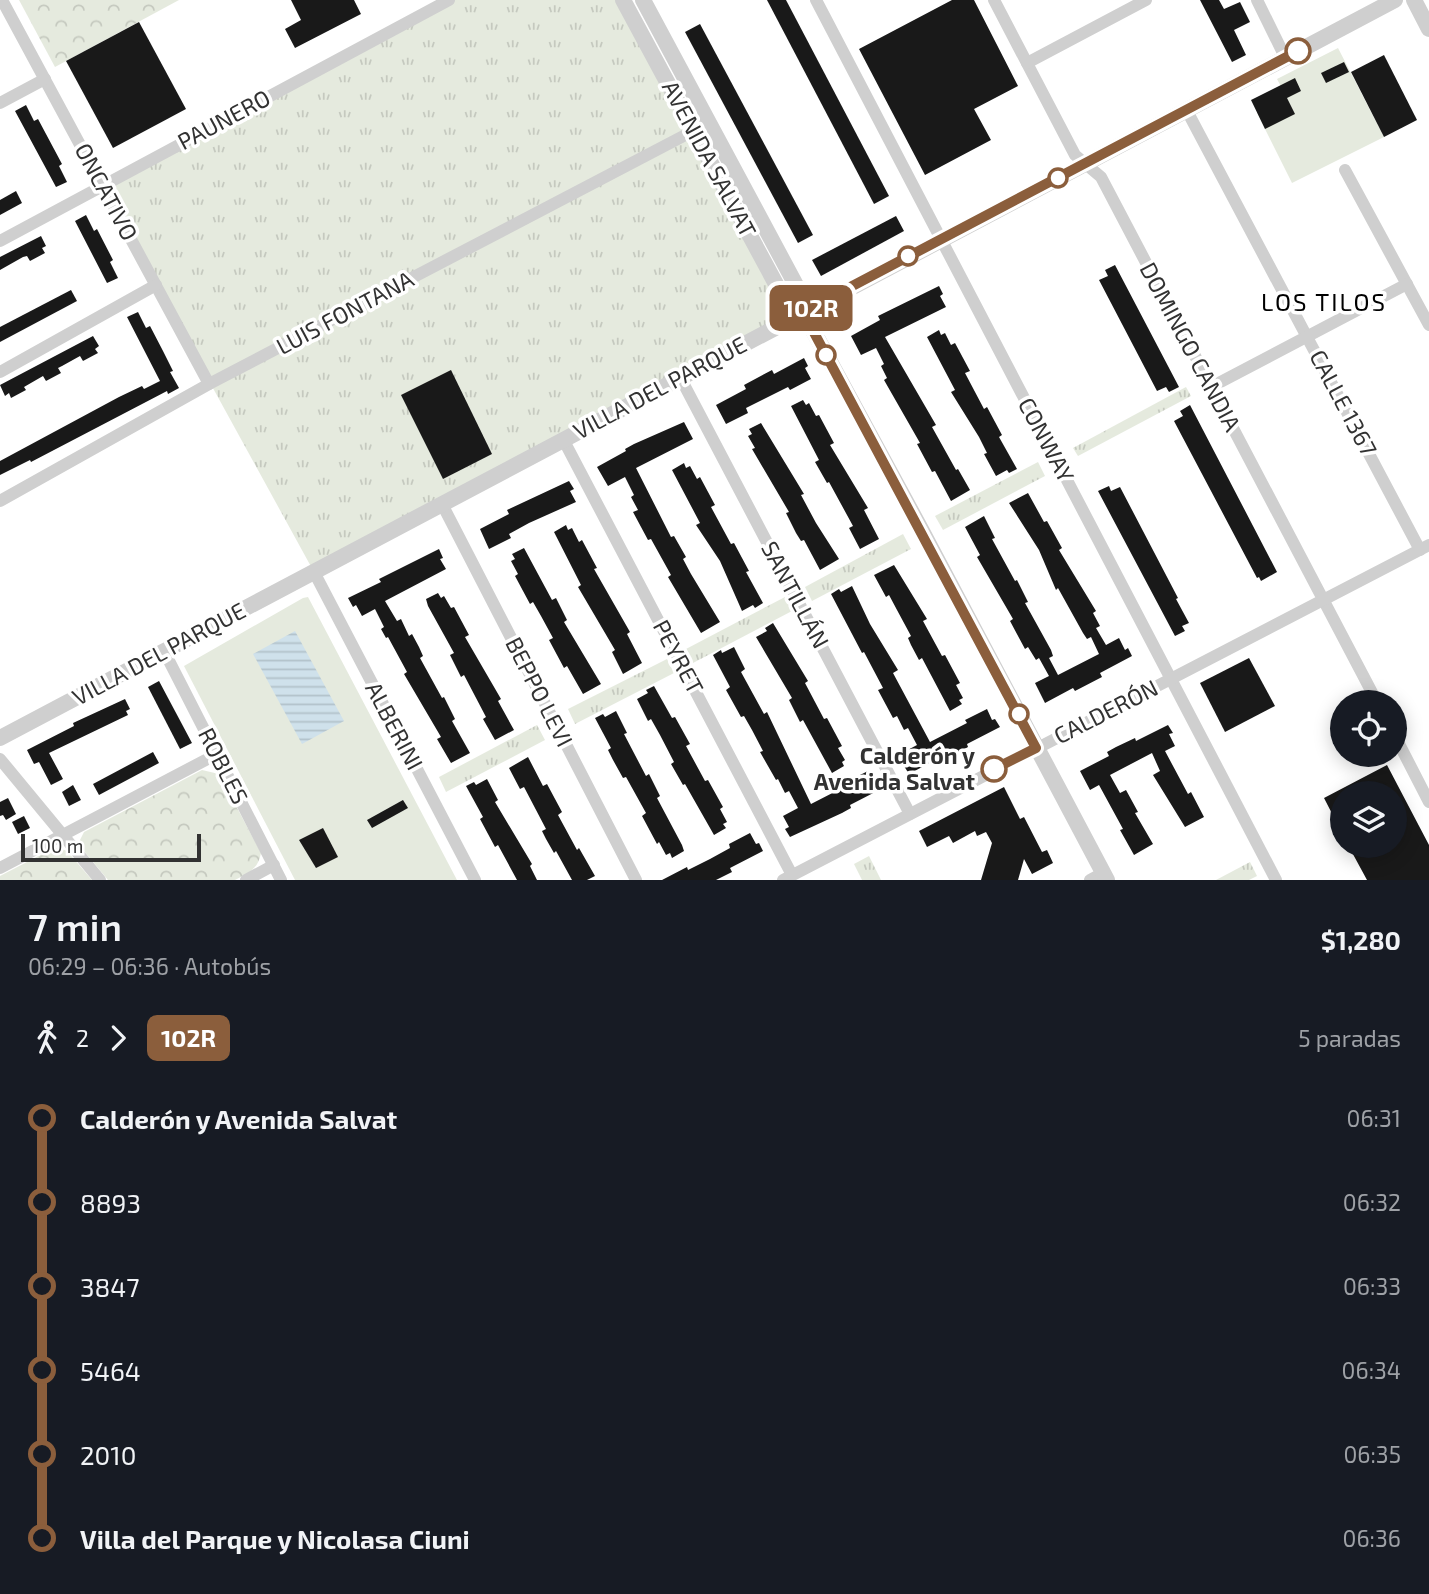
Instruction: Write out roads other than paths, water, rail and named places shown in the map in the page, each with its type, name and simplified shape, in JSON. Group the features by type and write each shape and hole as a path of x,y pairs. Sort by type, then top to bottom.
{"street":[{"name":"ONCATIVO","path":"2,0 209,384"},
{"name":"PAUNERO","path":"0,241 103,186 423,5 449,0"},
{"name":"AVENIDA SALVAT","path":"623,0 783,297 803,312"},
{"name":"AVENIDA SALVAT","path":"643,0 797,287 803,312 1036,748 1100,878"},
{"name":"CONWAY","path":"816,0 1276,880"},
{"name":"DOMINGO CANDIA","path":"994,0 1075,155 1101,177 1371,690"},
{"path":"1027,63 1146,0"},
{"path":"1257,0 1285,57"},
{"name":"VILLA DEL PARQUE","path":"0,738 1395,0"},
{"path":"1414,0 1429,29"},
{"path":"0,103 45,79"},
{"name":"CALLE 1367","path":"1186,109 1424,548"},
{"name":"LUIS FONTANA","path":"0,501 209,384 693,131"},
{"path":"1345,170 1429,325"},
{"path":"1211,387 1407,284"},
{"path":"0,372 156,285"},
{"name":"SANTILLÁN","path":"680,377 910,814"},
{"name":"PEYRET","path":"563,439 788,878"},
{"name":"BEPPO LEVI","path":"442,503 636,880"},
{"name":"CALDERÓN","path":"788,878 1424,548"},
{"name":"ALBERINI","path":"314,572 475,880"},
{"name":"ROBLES","path":"164,651 281,880"},
{"path":"0,868 217,754"},
{"path":"0,758 100,880"},
{"path":"1407,760 1429,802"},
{"path":"246,880 274,865"}],"place":[{"name":"Calderón y Avenida Salvat","path":"994,769"}],"district":[{"name":"LOS TILOS","path":"1324,303"}]}
